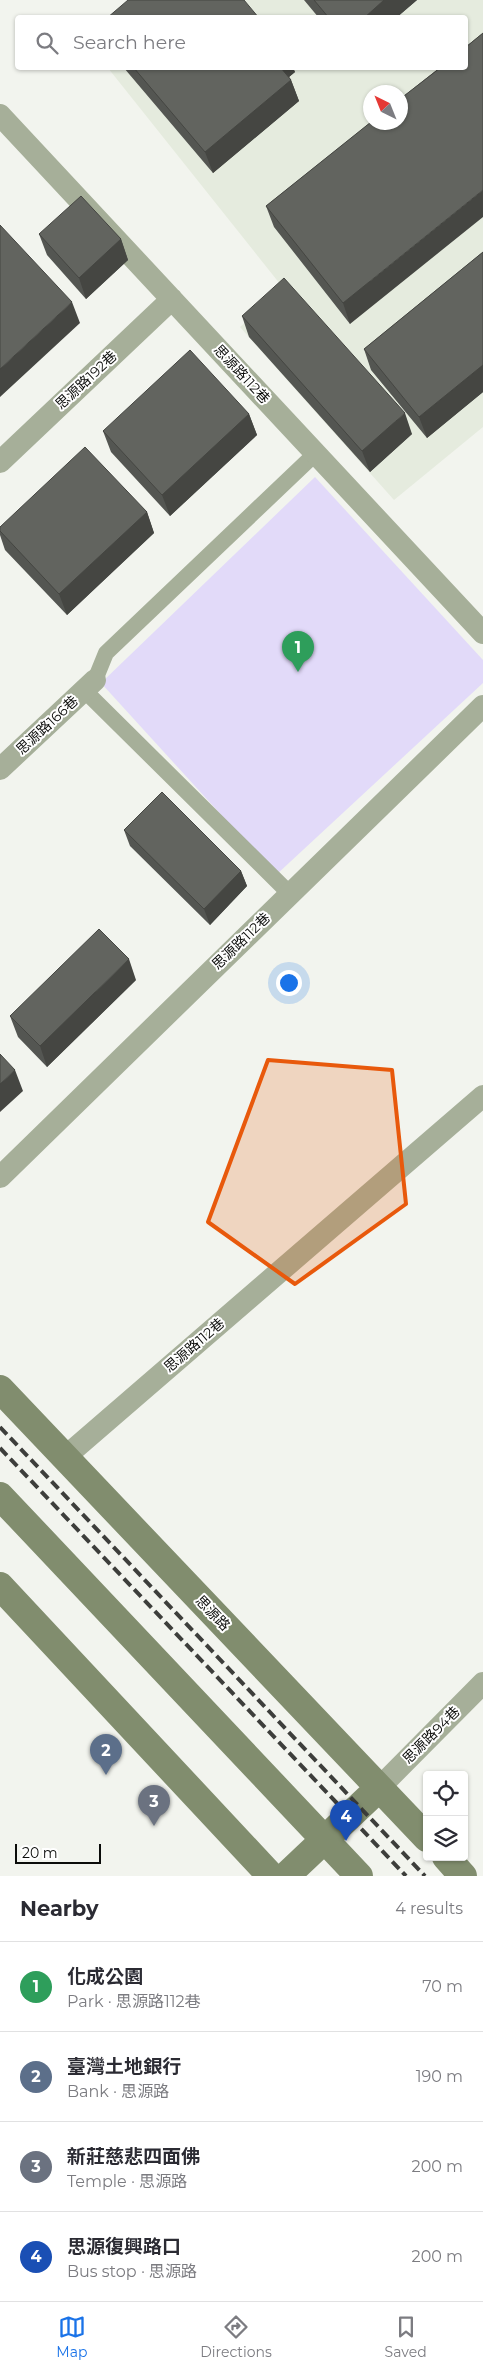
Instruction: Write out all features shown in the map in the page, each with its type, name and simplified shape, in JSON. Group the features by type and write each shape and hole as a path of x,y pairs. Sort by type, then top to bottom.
{"main road":[{"name":"思源路","path":"0,1390 423,1834"},
{"path":"0,1496 359,1876"},
{"path":"0,1586 270,1876"},
{"path":"286,1876 379,1788"},
{"path":"450,1861 463,1876"}],"street":[{"name":"思源路112巷","path":"0,115 483,633"},
{"name":"思源路192巷","path":"0,462 172,299"},
{"path":"290,894 89,685 106,653 316,453"},
{"name":"思源路166巷","path":"0,769 89,685"},
{"name":"思源路112巷","path":"0,1176 483,706"},
{"name":"思源路112巷","path":"64,1457 483,1096"},
{"name":"思源路94巷","path":"379,1788 483,1683"}],"highlighted area":[{"path":"268,1060 392,1070 406,1204 295,1284 208,1222"}],"shaded area":[{"path":"147,0 483,0 483,427 394,500 240,327 284,289 110,70 468,70 468,15 128,15"},
{"path":"315,477 483,660 483,683 276,875 101,683"}],"building":[{"path":"128,0 244,0 256,15 110,15"},
{"path":"314,0 384,0 367,15 326,15"},
{"path":"483,33 483,190 343,303 266,206 363,128 363,130 408,130 408,93 437,70 468,70 468,45"},
{"path":"136,70 283,70 291,80 205,152"},
{"path":"81,196 121,239 79,278 39,234"},
{"path":"0,225 72,302 0,369"},
{"path":"483,252 483,365 419,417 364,349"},
{"path":"284,278 405,413 362,451 242,316"},
{"path":"190,350 249,414 162,495 103,431"},
{"path":"85,447 147,512 59,594 0,531 0,527"},
{"path":"162,792 241,871 204,909 124,830"},
{"path":"99,929 129,959 40,1046 10,1016"},
{"path":"0,1054 15,1070 0,1084"}],"railway":[{"path":"0,1427 425,1876"},
{"path":"0,1448 406,1876"}],"place":[{"name":"化成公園","path":"298,672"},
{"name":"臺灣土地銀行","path":"106,1775"},
{"name":"新莊慈悲四面佛","path":"154,1826"},
{"name":"思源復興路口","path":"346,1841"}]}
